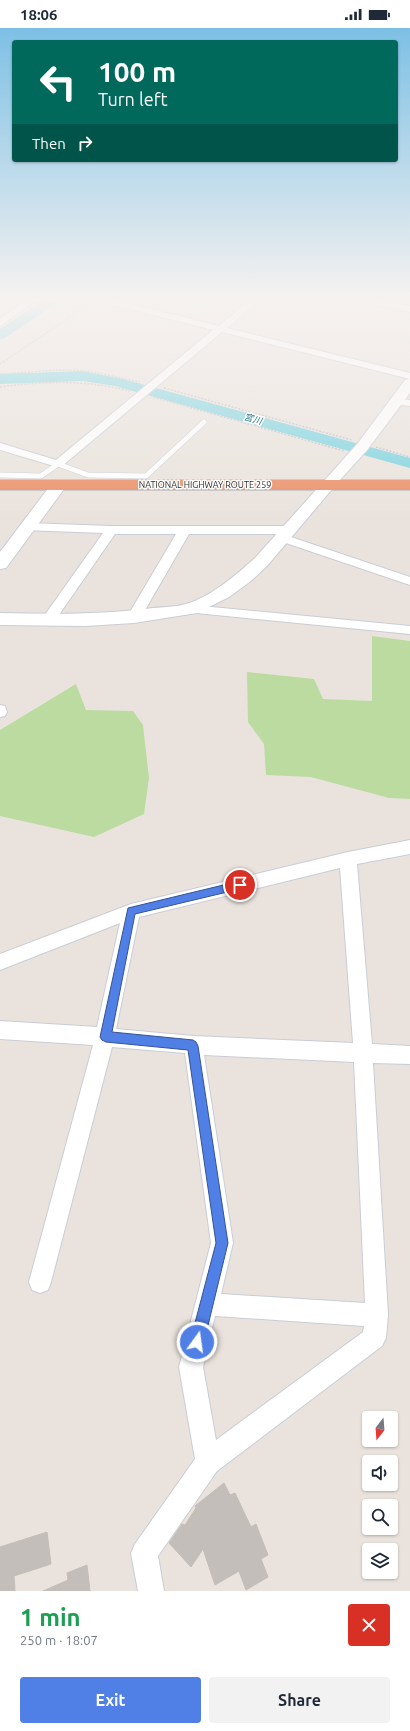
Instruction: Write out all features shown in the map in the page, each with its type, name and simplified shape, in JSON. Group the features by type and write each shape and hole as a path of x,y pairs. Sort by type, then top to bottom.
{"highway":[{"name":"NATIONAL HIGHWAY ROUTE 259","path":"0,485 410,485"}],"street":[{"path":"0,446 58,464 168,373"},
{"path":"398,373 410,376"},
{"path":"191,608 223,593 245,577 260,562 327,485 404,402 410,383"},
{"path":"0,564 59,485"},
{"path":"27,528 284,534 410,581"},
{"path":"49,619 111,530"},
{"path":"134,617 184,531"},
{"path":"0,619 85,620 134,617 191,608 410,630"},
{"path":"0,962 131,911 348,859 410,847"},
{"path":"151,1591 144,1552 208,1462 374,1338 377,1315 363,1053 348,859"},
{"path":"40,1282 106,1037 131,911"},
{"path":"0,1030 106,1037 193,1046 410,1055"},
{"path":"193,1046 222,1243 191,1366 208,1462"},
{"path":"206,1304 377,1315"}],"lane":[{"path":"0,475 41,476 58,464 88,475 146,476 204,422"}],"path":[{"path":"0,374 15,373"},
{"path":"100,373 128,378 360,449"},
{"path":"0,387 29,382 90,382 114,386 142,395 360,449 410,457"}],"green space":[{"path":"372,636 410,641 410,799 389,798 311,777 266,775 264,744 248,722 247,672 314,679 323,699 372,701"},
{"path":"76,684 86,710 133,711 143,725 149,778 144,814 94,837 0,816 0,730"}],"building":[{"path":"224,1483 230,1495 235,1493 251,1527 256,1524 268,1555 261,1559 268,1577 246,1590 239,1571 215,1585 203,1549 191,1567 169,1543 182,1524 185,1525 196,1508 195,1506"},
{"path":"47,1532 51,1564 14,1576 15,1591 0,1591 0,1547"},
{"path":"87,1565 90,1591 43,1591 68,1580 67,1573"}],"waterway":[{"name":"宮川","path":"0,379 83,376 117,382 410,463"}],"route":[{"path":"197,1342 222,1243 193,1046 106,1037 131,911 240,885"}]}
